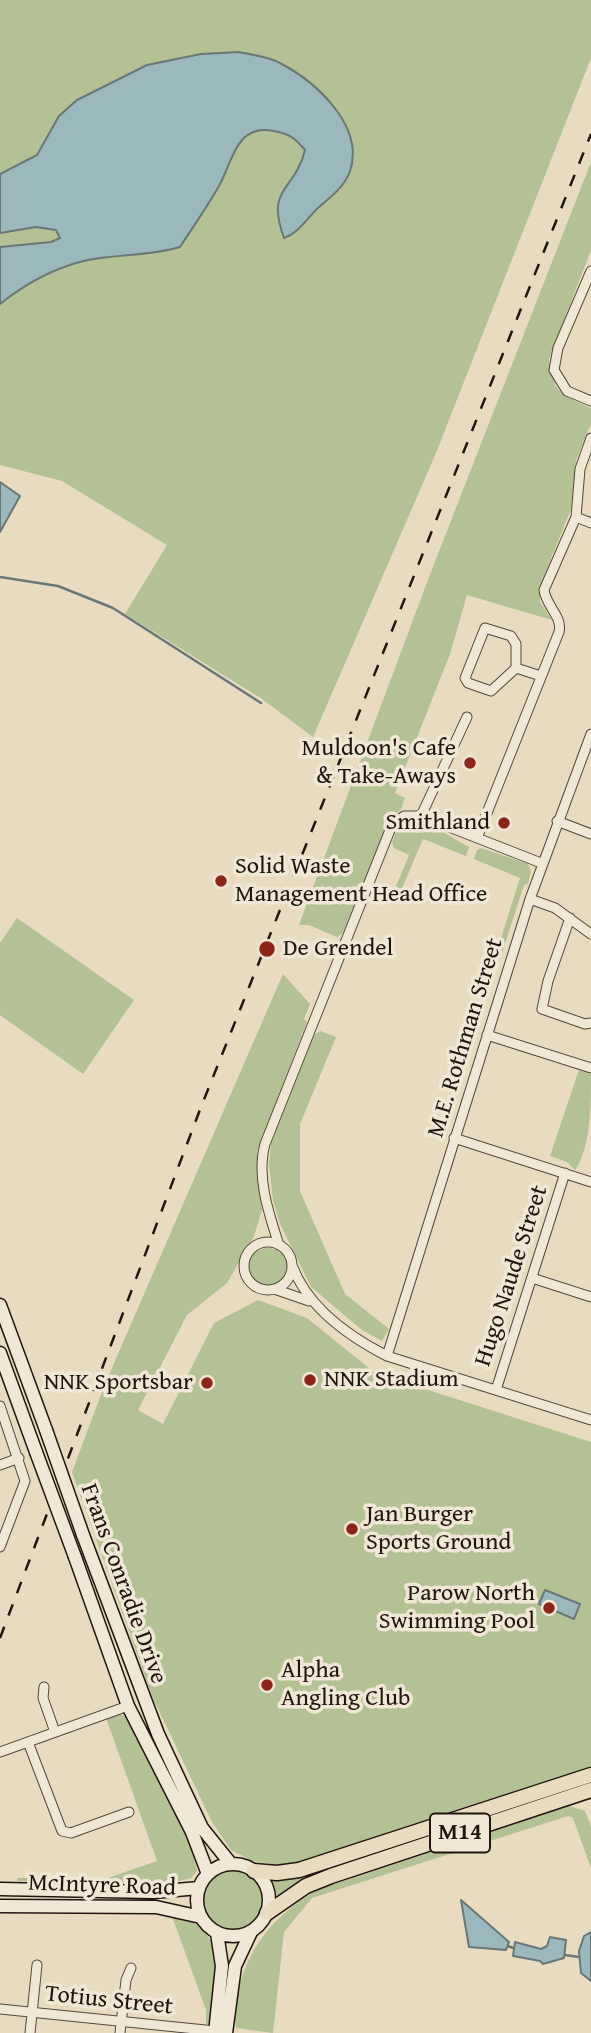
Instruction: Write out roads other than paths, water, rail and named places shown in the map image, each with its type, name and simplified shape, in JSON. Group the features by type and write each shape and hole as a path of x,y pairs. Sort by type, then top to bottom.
{"main road":[{"name":"Frans Conradie Drive","path":"0,1305 158,1734 202,1828 231,1864"},
{"name":"Frans Conradie Drive","path":"0,1353 128,1706 192,1832 208,1874"},
{"name":"M14","path":"231,1864 254,1871 277,1873 299,1870 589,1786"},
{"name":"M14","path":"251,1932 267,1913 306,1886 589,1786"},
{"path":"231,1864 208,1874 199,1888 197,1906 201,1917 217,1933 234,1936 251,1932"},
{"path":"254,1871 268,1890 267,1913"},
{"name":"McIntyre Road","path":"0,1889 153,1892 199,1888"},
{"name":"McIntyre Road","path":"0,1906 156,1907 201,1917"},
{"path":"222,2032 235,1966 251,1932"},
{"path":"217,1933 222,1966 222,2032"}],"street":[{"path":"591,271 558,348 554,370 567,391 591,401"},
{"path":"477,838 561,626 545,601 544,590 576,517 580,469 591,438"},
{"path":"576,517 591,523"},
{"path":"488,627 514,639 516,668 494,691 468,683 465,678 481,634 488,627"},
{"path":"516,668 541,676"},
{"path":"421,816 467,717"},
{"name":"M.E. Rothman Street","path":"387,1356 541,863 591,734"},
{"path":"279,1245 268,1208 262,1168 267,1138 389,829 404,816 421,816 541,863"},
{"path":"557,821 591,834"},
{"path":"530,899 555,908 591,934"},
{"path":"570,918 541,1007 550,1014 585,1024 591,1023"},
{"path":"487,1035 591,1068"},
{"path":"454,1138 591,1182"},
{"name":"Hugo Naude Street","path":"496,1390 565,1173"},
{"path":"314,1304 276,1290 262,1290 250,1283 244,1263 257,1244 264,1242 279,1245 286,1250 300,1287 314,1304 358,1340 387,1356 591,1420"},
{"path":"276,1290 288,1280 292,1265"},
{"path":"532,1279 591,1297"},
{"path":"0,1406 25,1477 24,1488 0,1547"},
{"path":"0,1465 19,1458"},
{"path":"44,1687 43,1698 55,1732"},
{"path":"0,1752 128,1706"},
{"path":"28,1742 62,1831 71,1832 130,1812"},
{"path":"30,2033 37,1965"},
{"path":"120,2033 126,1980 131,1968"},
{"name":"Totius Street","path":"0,2009 222,2032"}],"water":[{"path":"239,52 265,57 294,71 334,107 344,122 353,154 348,176 337,191 299,229 284,238 279,221 280,198 295,174 305,150 284,134 261,130 251,133 238,146 219,186 180,247 76,263 41,277 0,304 0,247 51,242 60,238 56,230 36,227 0,233 0,174 37,155 59,116 77,100 147,65 201,54"},
{"path":"0,482 20,496 0,532"},
{"path":"545,1590 580,1604 574,1619 539,1604"},
{"path":"461,1900 509,1942 506,1950 469,1947"},
{"path":"591,1932 591,1981 581,1973 579,1951 584,1936"},
{"path":"550,1937 566,1940 564,1958 543,1964 540,1961 513,1956 515,1942 541,1949 547,1946"}],"waterway":[{"path":"0,577 58,586 113,608 261,703"},
{"path":"508,1946 513,1948"},
{"path":"565,1955 579,1957"}],"railway":[{"path":"0,1638 201,1107 591,134"}],"place":[{"name":"Muldoon's Cafe & Take-Aways","path":"470,763"},
{"name":"Smithland","path":"504,823"},
{"name":"Solid Waste Management Head Office","path":"221,881"},
{"name":"De Grendel","path":"267,949"},
{"name":"NNK Stadium","path":"310,1380"},
{"name":"NNK Sportsbar","path":"207,1383"},
{"name":"Jan Burger Sports Ground","path":"352,1529"},
{"name":"Parow North Swimming Pool","path":"549,1608"},
{"name":"Alpha Angling Club","path":"267,1685"}]}
